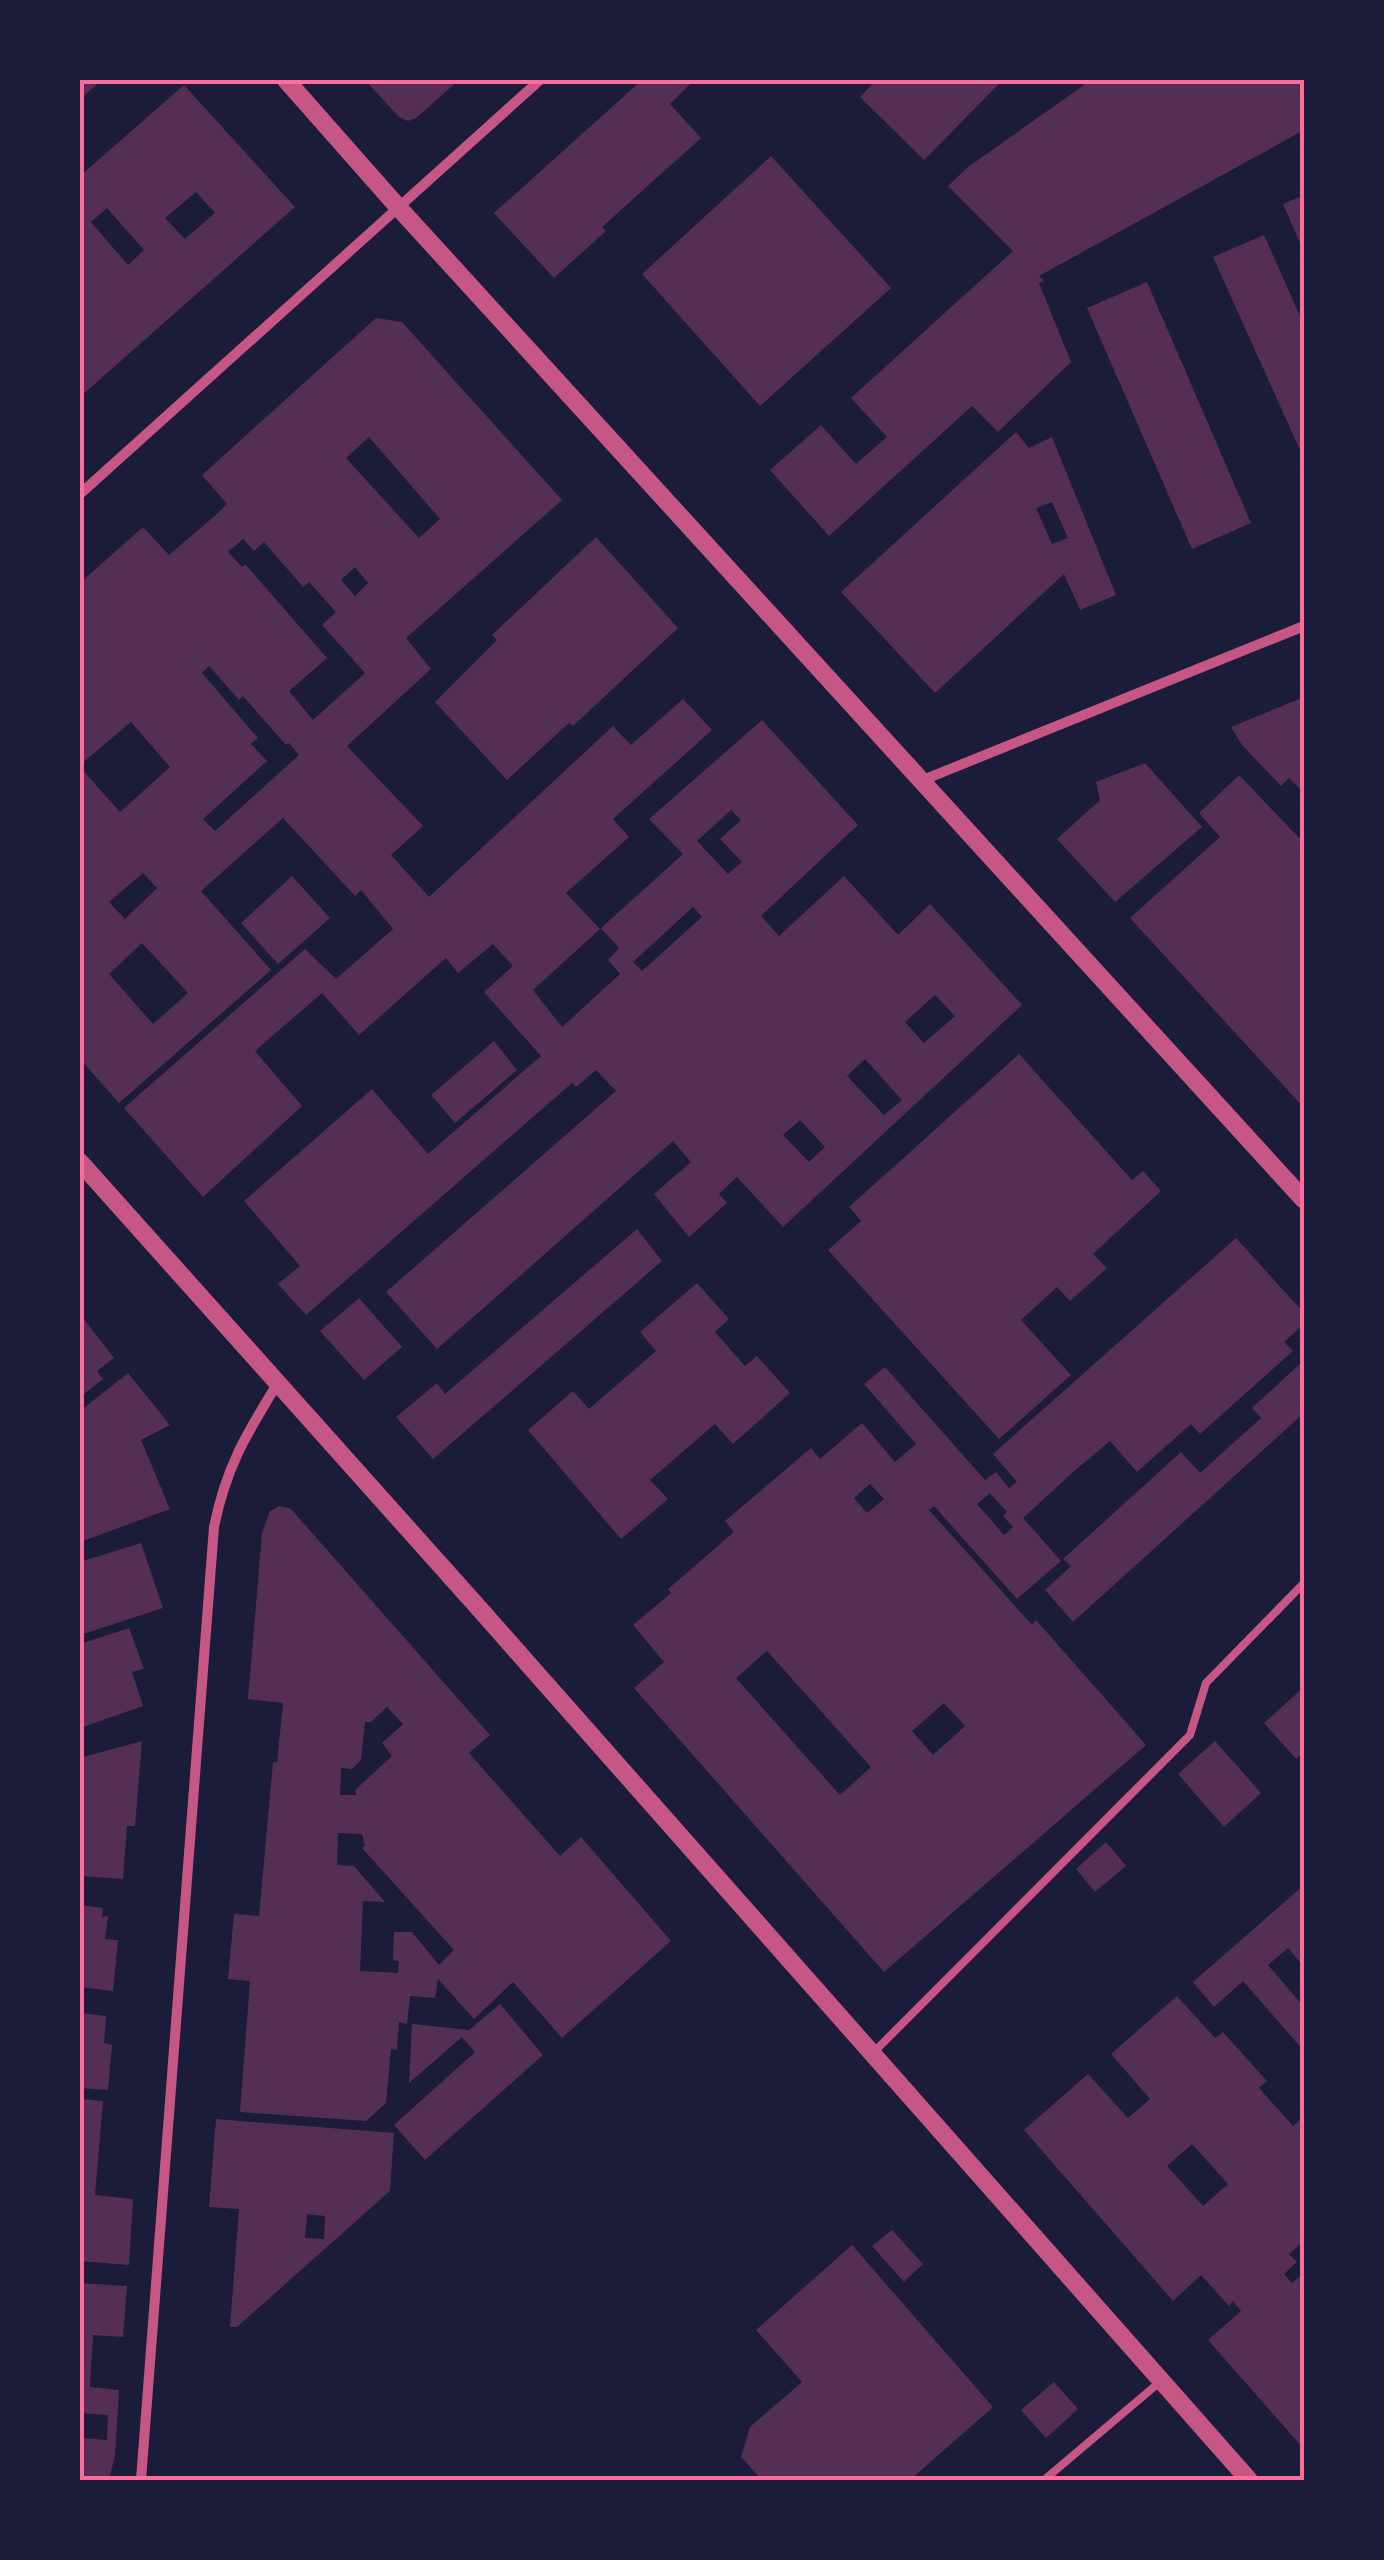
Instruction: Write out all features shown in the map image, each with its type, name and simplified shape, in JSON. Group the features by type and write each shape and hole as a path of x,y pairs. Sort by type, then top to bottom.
{"street":[{"path":"286,80 1304,1200"},
{"path":"80,494 540,80"},
{"path":"924,780 1304,626"},
{"path":"80,1162 1248,2480"},
{"path":"142,2480 214,1527 222,1484 237,1450 277,1384"}],"lane":[{"path":"872,2054 1190,1734 1206,1683 1304,1583"},
{"path":"1044,2480 1161,2381"}],"building":[{"path":"80,80 102,80 80,99"},
{"path":"365,80 459,80 408,121 399,117"},
{"path":"642,80 694,80 670,104 701,138 602,227 606,231 554,278 494,213"},
{"path":"876,80 1003,80 924,160 860,97"},
{"path":"1080,80 1304,80 1304,130 1039,276 1071,362 998,432 972,406 829,536 770,470 821,425 856,464 887,437 851,398 1013,251 948,186 968,167 1084,85"},
{"path":"184,85 295,207 80,397 80,176","holes":["196,192 215,213 185,239 165,218","107,208 144,250 128,265 91,222"]},
{"path":"771,156 891,288 760,406 642,274"},
{"path":"1304,195 1304,252 1283,204"},
{"path":"1264,235 1304,325 1304,459 1213,257"},
{"path":"1147,282 1251,523 1192,549 1087,308"},
{"path":"376,318 402,322 562,500 406,638 431,669 347,746 423,826 391,855 429,897 613,726 631,745 683,699 712,730 613,819 629,837 566,893 600,929 533,990 562,1027 620,974 608,960 619,948 601,928 683,854 649,819 762,720 858,825 761,916 779,936 844,876 898,935 930,904 1022,1005 783,1227 737,1177 719,1194 727,1203 689,1237 654,1194 691,1162 673,1141 437,1349 386,1292 616,1091 596,1070 576,1087 572,1083 306,1315 278,1284 300,1266 244,1201 372,1089 428,1154 541,1056 484,992 513,966 493,944 458,973 446,958 359,1035 322,993 255,1051 302,1106 203,1197 124,1108 305,949 336,979 393,929 361,890 355,896 283,818 201,891 271,970 119,1103 80,1059 80,767 120,812 170,767 131,722 80,765 80,583 143,527 169,555 219,512 227,504 202,475","holes":["369,437 440,519 419,538 346,458","243,539 254,551 264,542 303,587 309,582 336,612 322,625 365,673 313,720 289,691 327,658 245,564 242,567 228,552","355,567 368,583 355,596 341,580","209,666 239,700 243,696 299,755 215,831 203,819 267,761 251,744 258,738 202,673","731,810 741,820 720,839 742,862 728,874 697,841","143,873 157,888 125,919 109,902","693,907 702,917 642,971 633,962","142,943 188,993 153,1024 109,974","935,995 955,1016 924,1043 905,1022","865,1059 902,1100 884,1115 847,1076","800,1120 825,1147 809,1162 783,1135"]},
{"path":"1016,432 1029,448 1052,437 1116,595 1080,610 1064,574 935,693 841,592","holes":["1052,502 1068,538 1052,544 1036,508"]},
{"path":"596,537 678,628 573,726 569,723 507,780 435,702 497,640 492,635"},
{"path":"1304,697 1304,793 1289,778 1281,786 1242,745 1231,727"},
{"path":"1145,763 1202,827 1115,902 1057,839 1100,800 1096,782"},
{"path":"1239,775 1304,843 1304,1108 1130,918 1220,837 1199,813"},
{"path":"292,876 330,918 278,964 241,923"},
{"path":"494,1041 517,1070 455,1123 431,1095"},
{"path":"1019,1054 1132,1180 1143,1171 1161,1191 1093,1254 1107,1268 1070,1301 1057,1287 1021,1320 1071,1375 999,1439 828,1250 861,1221 849,1207"},
{"path":"637,1229 662,1261 433,1459 396,1417 437,1383 445,1394"},
{"path":"1236,1238 1304,1313 1304,1324 1284,1342 1293,1351 1200,1434 1191,1424 1137,1472 1110,1441 1023,1518 1061,1561 1017,1599 934,1506 929,1510 1032,1625 1036,1620 1146,1745 884,1972 634,1688 664,1662 633,1625 734,1532 725,1521 811,1448 820,1459 862,1423 895,1462 916,1444 864,1384 885,1367 985,1480 996,1472 1009,1488 1017,1482 993,1454","holes":["870,1484 884,1499 867,1513 854,1498","990,1493 1007,1512 1003,1516 1013,1527 1004,1535 977,1504","767,1651 871,1767 840,1795 736,1678","944,1703 965,1726 933,1755 912,1731"]},
{"path":"697,1283 729,1319 715,1332 745,1366 757,1356 790,1393 733,1444 715,1424 650,1480 668,1499 621,1539 528,1430 573,1391 589,1409 656,1351 640,1332"},
{"path":"359,1298 402,1347 364,1380 320,1331"},
{"path":"80,1314 114,1358 97,1371 103,1379 80,1397"},
{"path":"1304,1360 1304,1413 1073,1622 1045,1590 1071,1566 1063,1559 1181,1452 1200,1473 1261,1418 1252,1408"},
{"path":"128,1373 170,1425 141,1440 170,1509 80,1542 80,1411"},
{"path":"279,1506 291,1509 490,1735 469,1753 560,1856 581,1837 671,1941 562,2038 513,1982 474,2019 438,1979 435,1998 410,1996 407,2024 399,2022 397,2050 391,2049 386,2103 366,2121 240,2112 250,1981 228,1979 234,1914 259,1916 273,1762 277,1762 283,1703 248,1699 262,1533 270,1511","holes":["387,1707 403,1724 382,1743 392,1756 355,1790 356,1795 340,1795 341,1768 352,1769 361,1760 365,1722 371,1722","338,1833 362,1834 362,1848 454,1950 439,1965 412,1932 394,1932 393,1960 399,1961 398,1973 360,1971 363,1901 385,1902 354,1866 337,1865"]},
{"path":"141,1543 163,1608 80,1635 80,1562"},
{"path":"129,1628 144,1669 132,1672 143,1706 80,1728 80,1644"},
{"path":"1304,1687 1304,1752 1296,1759 1264,1723"},
{"path":"142,1741 135,1826 127,1826 123,1879 80,1876 80,1758"},
{"path":"1215,1741 1261,1793 1224,1827 1178,1774"},
{"path":"1106,1842 1126,1866 1095,1892 1076,1869"},
{"path":"1304,1885 1304,1967 1288,1948 1268,1965 1304,2007 1304,2051 1243,1981 1214,2007 1193,1982"},
{"path":"80,1905 103,1908 102,1917 108,1916 105,1939 118,1940 113,1991 80,1987"},
{"path":"1177,1996 1215,2038 1223,2032 1267,2081 1259,2088 1293,2126 1304,2116 1304,2241 1289,2254 1297,2262 1284,2274 1292,2283 1304,2273 1304,2449 1208,2340 1241,2311 1233,2301 1229,2306 1201,2275 1173,2301 1024,2130 1088,2074 1128,2118 1150,2099 1111,2054","holes":["1192,2144 1228,2184 1203,2206 1167,2166"]},
{"path":"500,2004 543,2055 425,2160 394,2125 475,2052 462,2037 409,2083 412,2024 469,2030"},
{"path":"80,2013 106,2016 104,2043 112,2045 108,2090 80,2088"},
{"path":"80,2099 103,2101 95,2195 133,2199 129,2265 80,2261"},
{"path":"216,2119 394,2133 390,2191 237,2327 230,2327 239,2209 209,2207","holes":["307,2214 325,2216 324,2239 305,2238"]},
{"path":"892,2230 923,2264 904,2282 872,2246"},
{"path":"852,2245 993,2407 910,2480 762,2480 741,2457 750,2427 802,2382 756,2330"},
{"path":"80,2283 127,2286 123,2337 93,2335 90,2387 119,2390 115,2455 109,2480 80,2480 80,2438 107,2440 108,2415 80,2413"},
{"path":"1054,2382 1078,2409 1046,2438 1021,2410"}]}
